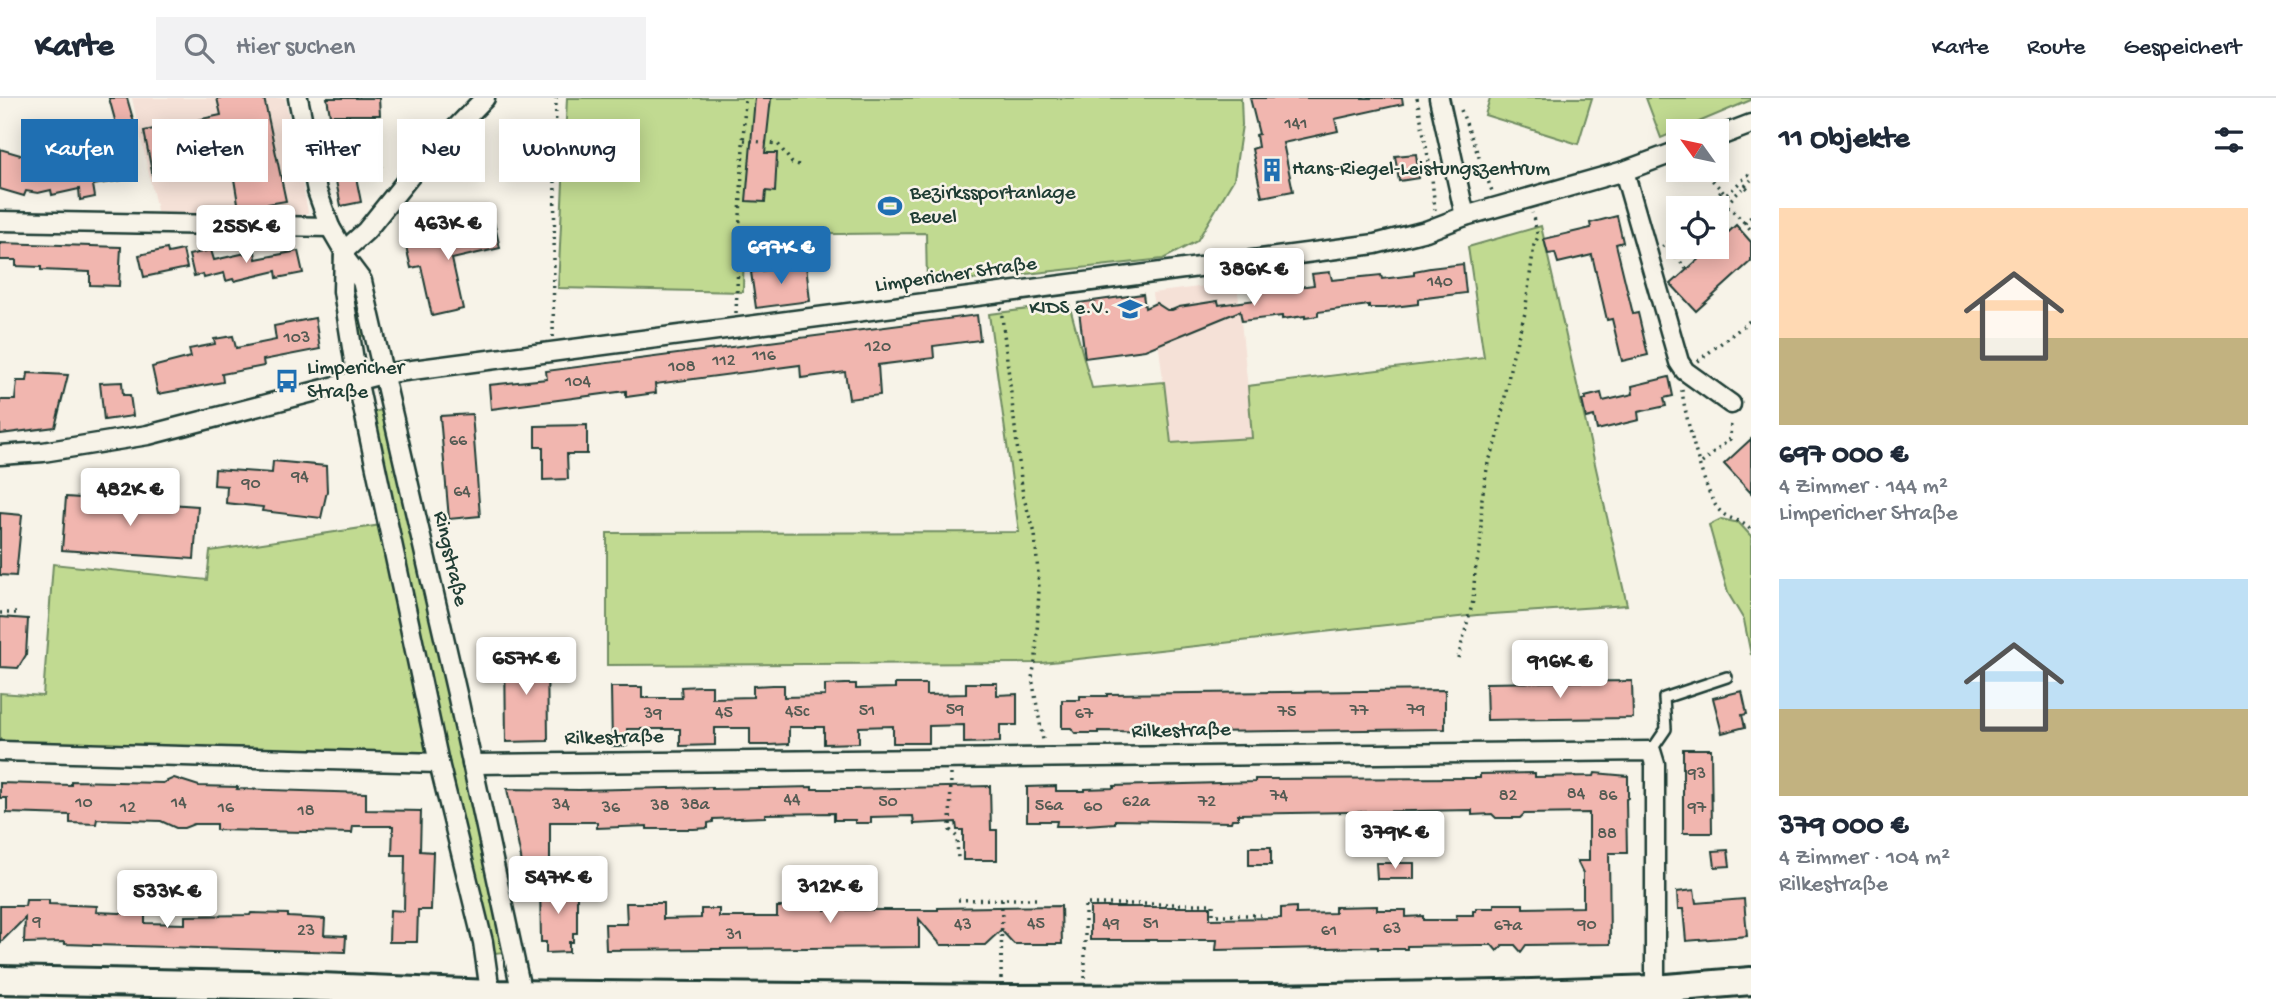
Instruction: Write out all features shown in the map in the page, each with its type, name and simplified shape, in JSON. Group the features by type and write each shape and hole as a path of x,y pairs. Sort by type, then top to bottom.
{"street":[{"name":"Ringstraße","path":"298,98 317,191 330,227 362,281 523,997"},
{"path":"485,98 415,170 344,254 343,291 356,379 439,764 483,942 491,997"},
{"path":"1439,98 1465,216"},
{"path":"1729,132 1751,124"},
{"name":"Limpericher Straße","path":"0,455 43,452 148,435 382,374 1375,244 1624,171 1666,155"},
{"path":"1624,171 1675,350 1685,371 1731,404"},
{"path":"0,221 330,227"},
{"path":"0,751 439,764"},
{"path":"1651,751 1655,764 1655,989"},
{"name":"Rilkestraße","path":"472,764 1651,751"},
{"path":"0,980 297,993 812,999 1300,998 1655,989 1751,981"}],"lane":[{"path":"1651,751 1666,729 1664,698 1727,677"}],"path":[{"path":"552,353 556,98"},
{"path":"736,327 746,98"},
{"path":"1417,98 1432,178 1437,227"},
{"path":"1457,98 1484,176 1499,206"},
{"path":"744,140 778,144 792,163 803,166"},
{"path":"1714,182 1726,195 1749,174 1749,189 1729,202"},
{"path":"1717,196 1723,191"},
{"path":"1458,658 1473,601 1480,550 1482,498 1488,463 1497,441 1512,358 1525,313 1534,245 1538,237 1527,198"},
{"path":"1729,207 1751,230"},
{"path":"1745,223 1751,217"},
{"path":"1678,259 1687,270"},
{"path":"999,294 1023,496 1035,533 1039,588 1036,657 1032,678 1046,756"},
{"path":"1751,320 1685,371 1682,391 1686,420 1706,485 1718,509 1728,517 1742,520 1751,530"},
{"path":"1701,463 1730,439 1731,404"},
{"path":"0,613 16,612"},
{"path":"951,758 950,830 957,837 958,860"},
{"path":"1000,999 1002,899"},
{"path":"958,900 1041,899"},
{"path":"1086,998 1085,904 1213,904 1213,915 1264,915"}],"shaded area":[{"path":"132,98 285,98 289,119 282,119 282,182 302,182 308,212 305,217 158,215"},
{"path":"1237,282 1253,438 1171,443 1152,293"}],"green space":[{"name":"Bezirkssportanlage Beuel","path":"567,98 1241,98 1242,125 1234,179 1197,241 1163,259 927,285 926,233 744,235 743,292 558,288 563,182 640,182 640,119 566,119"},
{"path":"1490,98 1592,98 1578,144 1485,115"},
{"path":"1646,98 1751,98 1706,119 1666,119 1666,136 1661,138"},
{"path":"1541,226 1627,605 1477,615 1042,663 607,665 607,533 1019,532 989,314 1069,304 1092,388 1164,382 1171,443 1252,438 1248,386 1484,357 1468,247"},
{"path":"349,281 354,282 365,335 359,337"},
{"path":"382,410 395,469 412,512 504,952 495,953 477,877 468,859 373,412"},
{"path":"1721,519 1739,523 1751,536 1751,655 1744,620 1728,593 1709,525"},
{"path":"388,524 439,763 0,751 0,693 43,696 53,564 207,580 210,551"}],"building":[{"path":"109,98 127,98 133,119 115,119"},
{"path":"217,98 264,98 286,201 239,209 234,182 268,182 268,119 202,119 221,115"},
{"path":"327,98 379,98 380,115 330,115"},
{"path":"755,98 771,98 765,153 777,153 775,192 766,191 765,202 746,201"},
{"path":"1250,98 1402,98 1403,104 1335,119 1338,131 1283,143 1293,191 1262,197 1252,149 1258,147 1256,135 1259,134"},
{"path":"152,129 152,172 144,131"},
{"path":"0,149 21,155 21,182 111,182 93,185 95,197 80,200 79,189 52,195 51,190 38,193 26,191 24,196 0,189"},
{"path":"1416,154 1419,178 1399,181 1395,156"},
{"path":"336,182 357,182 361,202 341,206"},
{"path":"1617,216 1623,242 1616,244 1633,314 1638,313 1648,355 1622,361 1612,319 1607,320 1592,255 1558,263 1555,253 1548,254 1544,239 1591,228 1590,223"},
{"path":"494,222 500,248 452,259 463,309 432,316 421,266 411,268 405,242"},
{"path":"1736,225 1751,242 1751,261 1696,311 1671,284 1699,259 1729,259 1729,232"},
{"path":"0,243 121,247 119,286 90,285 90,272 16,266 16,260 0,260"},
{"path":"167,249 168,253 183,250 187,268 144,277 139,255"},
{"path":"211,250 214,260 255,251 256,259 298,251 303,273 277,278 276,271 234,281 226,281 224,273 204,278 203,274 194,276 189,255"},
{"path":"1463,264 1466,293 1418,299 1418,304 1385,308 1369,308 1369,305 1318,312 1318,316 1305,318 1282,319 1282,316 1242,321 1240,311 1145,350 1085,358 1078,303 1143,294 1145,308 1156,303 1172,310 1218,301 1219,305 1256,300 1255,290 1268,288 1269,291 1314,285 1312,274 1330,272 1332,280 1381,275 1382,279"},
{"path":"806,265 810,301 756,308 751,272"},
{"path":"977,315 980,340 933,346 934,358 878,365 880,395 849,399 845,372 801,378 800,365 655,384 656,393 626,397 626,391 491,409 489,385 547,379 546,371"},
{"path":"315,318 320,349 263,360 264,366 222,374 223,382 158,394 152,367 191,357 189,349 215,344 214,339 233,336 236,348 276,340 274,326"},
{"path":"28,373 68,375 55,427 0,434 0,400 15,400 17,381 27,381"},
{"path":"1669,377 1673,396 1664,398 1666,406 1638,412 1639,420 1597,430 1594,416 1586,418 1582,400 1586,399 1585,397 1601,393 1603,401 1633,394 1632,386"},
{"path":"122,382 123,395 130,395 133,416 104,420 100,383"},
{"path":"472,414 480,516 449,519 440,416"},
{"path":"587,425 587,454 567,454 568,479 543,480 543,447 535,447 535,426"},
{"path":"1751,439 1751,493 1724,464"},
{"path":"273,461 326,466 327,491 321,518 262,511 263,507 226,503 227,486 214,485 215,469 272,473"},
{"path":"66,497 198,506 194,559 62,550"},
{"path":"0,513 22,515 16,576 0,575"},
{"path":"0,617 28,619 26,655 18,668 0,667"},
{"path":"505,652 547,652 548,741 506,742"},
{"path":"1632,681 1633,718 1487,720 1486,683"},
{"path":"966,683 997,683 997,695 1017,694 1017,725 1000,725 1000,742 964,743 964,725 929,726 929,743 893,743 893,726 859,727 859,743 824,744 824,727 789,727 789,744 769,745 750,745 750,728 715,728 715,745 680,746 680,729 627,729 627,746 612,746 611,687 642,687 642,698 682,698 681,687 712,686 712,698 753,697 753,686 773,685 784,685 784,697 825,696 825,685 845,684 856,684 856,689 895,688 895,684 926,684 926,695 966,694"},
{"path":"1445,690 1445,729 1075,733 1071,728 1062,728 1062,700 1080,700 1080,696"},
{"path":"1742,691 1747,714 1742,715 1745,727 1722,733 1713,698"},
{"path":"1683,749 1711,749 1712,833 1683,833"},
{"path":"1535,773 1535,777 1594,776 1595,773 1628,776 1627,853 1609,853 1610,944 1526,945 1521,952 1515,945 1503,945 1497,951 1492,945 1407,946 1407,949 1378,947 1216,950 1217,940 1090,940 1090,907 1210,907 1210,919 1281,918 1281,908 1296,907 1296,914 1335,913 1335,907 1377,906 1377,910 1406,910 1406,917 1423,916 1423,920 1457,920 1456,915 1473,915 1476,908 1494,908 1494,904 1523,904 1523,908 1583,907 1583,873 1577,861 1589,861 1589,813 1524,814 1520,818 1496,818 1492,814 1472,815 1472,810 1238,814 1238,819 1232,819 1231,822 1115,820 1115,823 1071,826 1056,826 1057,821 1027,821 1027,787 1056,786 1056,791 1085,791 1114,786 1255,782 1255,779 1480,778 1480,774"},
{"path":"174,778 199,786 238,787 237,789 366,793 366,810 421,811 420,851 433,852 431,910 418,910 417,942 389,942 390,910 404,911 405,855 392,855 393,826 353,826 352,833 216,830 216,824 194,824 176,828 161,821 97,819 96,824 70,823 70,815 7,813 7,798 0,798 0,783 163,783"},
{"path":"990,786 991,830 997,830 997,860 963,860 963,830 957,830 956,822 914,824 913,816 871,817 871,823 855,823 855,820 834,820 834,813 765,814 765,817 713,819 713,822 708,823 708,828 694,829 647,829 647,826 597,828 597,822 550,822 550,863 522,863 507,789 855,789"},
{"path":"1249,847 1271,847 1271,865 1249,865"},
{"path":"1728,850 1730,866 1715,867 1713,851"},
{"path":"1376,863 1414,863 1414,879 1377,879"},
{"path":"786,870 825,870 825,910 1061,906 1062,944 1014,944 1001,930 985,945 941,945 919,919 919,947 606,950 605,924 627,924 626,903 663,903 663,919 701,918 701,909 719,909 719,917 777,917 777,907 786,907"},
{"path":"577,883 577,933 573,933 573,942 569,942 569,952 546,953 546,942 541,942 540,884"},
{"path":"1694,890 1696,903 1744,899 1747,936 1686,941 1683,909 1678,909 1677,892"},
{"path":"26,900 97,906 96,912 145,914 145,923 185,924 185,916 251,913 325,919 324,935 346,936 345,952 65,942 24,943 25,918 0,943 0,906 25,906"}],"place":[{"name":"Hans-Riegel-Leistungszentrum","path":"1272,170"},
{"name":"Bezirkssportanlage Beuel","path":"890,206"},
{"name":"KIDS e.V.","path":"1130,309"},
{"name":"Limpericher Straße","path":"287,381"}]}
